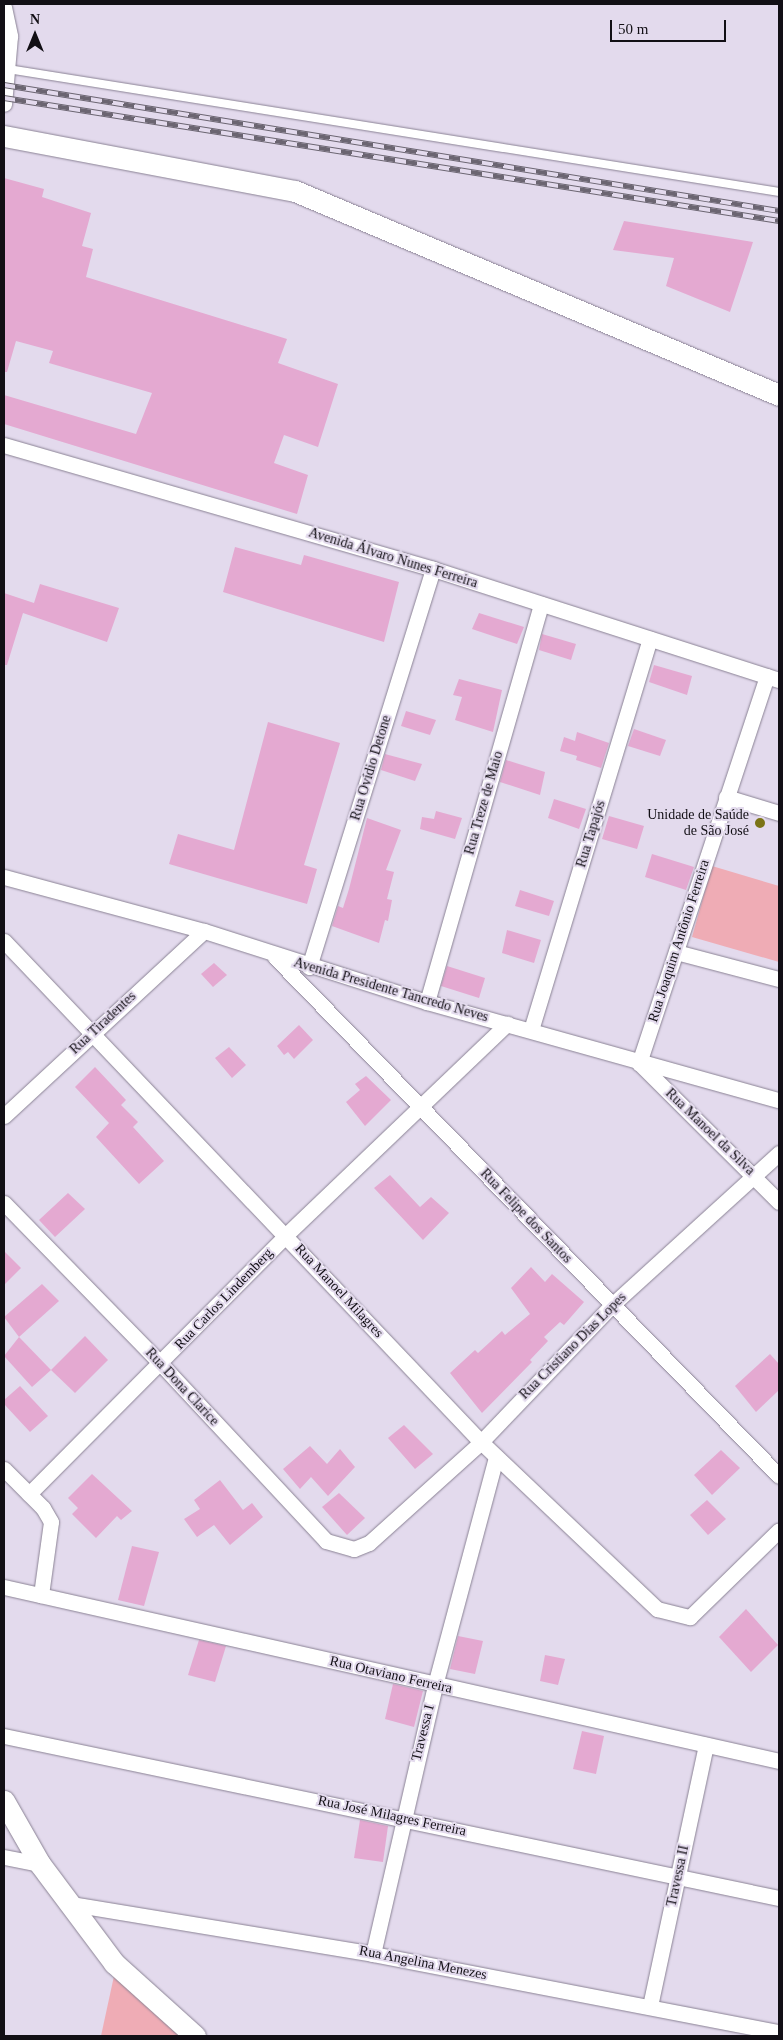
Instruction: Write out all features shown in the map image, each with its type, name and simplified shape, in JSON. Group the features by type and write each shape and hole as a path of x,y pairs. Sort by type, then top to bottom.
{"street":[{"path":"4,7 10,36 4,104"},
{"path":"4,136 294,191 779,395"},
{"name":"Avenida Álvaro Nunes Ferreira","path":"4,445 433,569 773,678"},
{"name":"Rua Ovídio Detone","path":"309,967 433,569"},
{"name":"Rua Treze de Maio","path":"427,1002 540,604"},
{"name":"Rua Tapajós","path":"532,1030 650,638"},
{"name":"Rua Joaquim Antônio Ferreira","path":"639,1063 726,797 773,678"},
{"path":"726,797 779,813"},
{"name":"Avenida Presidente Tancredo Neves","path":"4,877 204,931 274,956 427,1002 532,1030 639,1063 779,1100"},
{"name":"Rua Tiradentes","path":"4,1116 204,931"},
{"name":"Rua Manoel Milagres","path":"4,940 286,1235 480,1442 657,1609 690,1617 779,1530"},
{"path":"676,952 779,979"},
{"name":"Rua Felipe dos Santos","path":"274,956 779,1476"},
{"name":"Rua Carlos Lindemberg","path":"29,1494 161,1364 286,1235 507,1024"},
{"name":"Rua Manoel da Silva","path":"639,1063 779,1202"},
{"name":"Rua Cristiano Dias Lopes","path":"369,1543 480,1442 612,1305 779,1153"},
{"name":"Rua Dona Clarice","path":"4,1203 161,1364 326,1542 354,1549 369,1543"},
{"name":"Travessa I","path":"373,1954 435,1685 496,1457"},
{"path":"4,1469 44,1508 51,1522 41,1595"},
{"name":"Rua Otaviano Ferreira","path":"4,1587 779,1761"},
{"name":"Rua José Milagres Ferreira","path":"4,1736 779,1898"},
{"name":"Travessa II","path":"650,2006 706,1745"},
{"path":"4,1801 40,1864 66,1903 114,1963 195,2036"},
{"path":"4,1856 40,1864"},
{"name":"Rua Angelina Menezes","path":"66,1903 373,1954 779,2032"}],"lane":[{"path":"8,69 779,192"}],"shaded area":[{"path":"712,866 779,886 779,962 692,937"},
{"path":"114,1976 186,2036 101,2036"}],"building":[{"path":"4,178 44,189 42,197 91,213 82,246 93,249 86,277 287,339 278,363 338,384 318,447 284,435 274,463 308,475 297,514 4,424 4,395 136,434 152,393 49,363 53,351 16,341 7,372 4,372"},
{"path":"624,221 753,242 730,312 666,286 674,258 613,250"},
{"path":"235,547 301,565 304,555 399,582 384,642 223,592"},
{"path":"40,584 119,608 107,642 23,613 7,665 4,665 4,593 34,603"},
{"path":"479,613 524,627 517,644 472,629"},
{"path":"542,634 576,644 571,660 539,650"},
{"path":"654,665 692,676 687,695 649,682"},
{"path":"459,679 502,690 493,732 455,720 462,697 453,695"},
{"path":"406,711 436,720 430,735 401,726"},
{"path":"268,722 340,743 304,865 317,869 307,904 169,864 178,834 234,850"},
{"path":"634,729 666,740 660,756 628,746"},
{"path":"577,732 609,743 601,768 576,760 577,756 560,751 564,737 575,741"},
{"path":"385,754 422,764 415,781 381,770"},
{"path":"506,760 545,772 540,795 500,782"},
{"path":"554,799 586,809 579,829 548,818"},
{"path":"436,811 462,818 455,839 420,829 422,817 434,819"},
{"path":"609,816 644,826 637,849 602,839"},
{"path":"367,818 401,830 386,870 394,872 387,899 392,900 388,921 385,920 379,943 332,926 338,906 343,908"},
{"path":"652,854 694,867 686,890 645,877"},
{"path":"520,890 554,901 549,916 515,906"},
{"path":"507,930 541,940 534,963 502,953"},
{"path":"214,963 227,975 213,987 201,974"},
{"path":"447,966 485,978 479,998 441,986"},
{"path":"299,1025 313,1040 294,1059 288,1052 284,1055 277,1046"},
{"path":"229,1047 246,1065 232,1078 215,1058"},
{"path":"95,1067 126,1100 121,1105 138,1122 133,1127 164,1161 139,1184 96,1137 109,1123 75,1087"},
{"path":"366,1076 391,1100 365,1126 346,1102 360,1090 355,1084"},
{"path":"390,1175 420,1207 431,1197 449,1213 423,1240 374,1188"},
{"path":"68,1193 85,1209 55,1237 39,1220"},
{"path":"4,1251 21,1268 4,1285"},
{"path":"531,1267 545,1282 552,1274 584,1302 564,1325 560,1322 544,1337 548,1341 530,1360 532,1362 482,1413 450,1373 475,1350 478,1353 502,1331 505,1335 530,1314 511,1288"},
{"path":"42,1284 59,1301 19,1337 4,1317"},
{"path":"85,1336 108,1360 75,1393 51,1370"},
{"path":"19,1337 51,1370 32,1387 4,1356"},
{"path":"770,1354 779,1364 779,1390 756,1412 735,1386"},
{"path":"20,1386 48,1416 30,1432 4,1404 4,1400"},
{"path":"404,1425 433,1454 415,1469 388,1438"},
{"path":"310,1446 327,1464 340,1449 355,1467 328,1496 311,1477 300,1489 283,1469"},
{"path":"721,1450 740,1468 712,1495 694,1475"},
{"path":"92,1474 132,1511 121,1520 117,1516 96,1538 72,1514 78,1508 68,1498"},
{"path":"220,1480 243,1510 252,1503 263,1517 230,1545 214,1525 197,1537 184,1519 200,1509 194,1500"},
{"path":"339,1493 365,1518 347,1535 322,1507"},
{"path":"707,1500 726,1519 708,1535 690,1515"},
{"path":"132,1546 159,1552 144,1606 118,1600"},
{"path":"746,1609 778,1645 751,1672 719,1637"},
{"path":"458,1636 483,1641 475,1674 450,1669"},
{"path":"199,1640 226,1646 215,1682 188,1675"},
{"path":"545,1655 565,1659 558,1685 540,1681"},
{"path":"393,1684 423,1691 414,1727 385,1719"},
{"path":"582,1731 604,1736 596,1774 573,1769"},
{"path":"360,1820 388,1826 383,1862 354,1858"}],"railway":[{"path":"4,85 779,211"},
{"path":"4,98 779,221"}],"place":[{"name":"Unidade de Saúde de São José","path":"760,823"}]}
